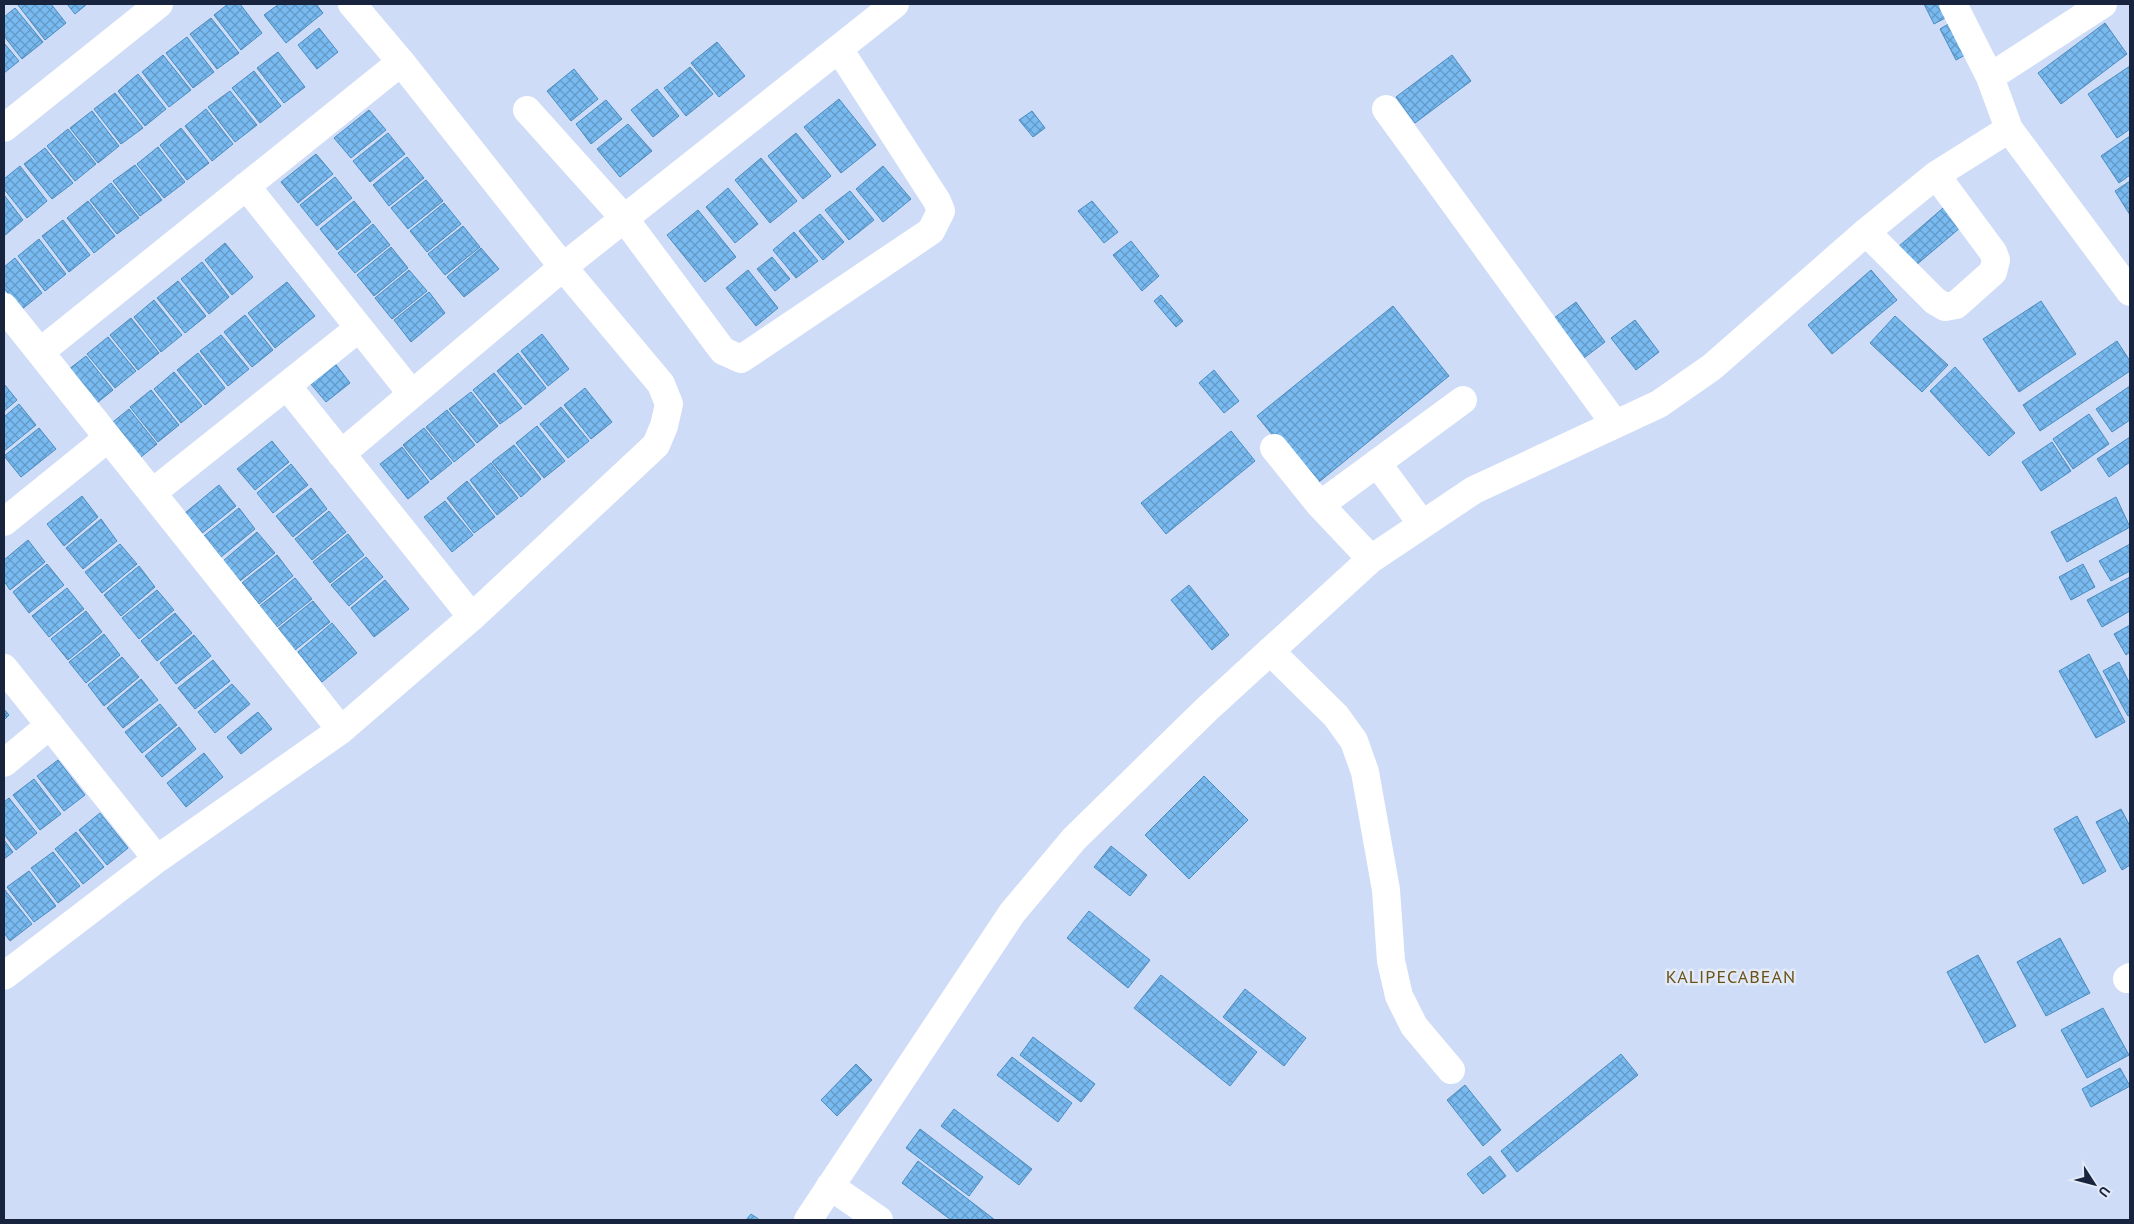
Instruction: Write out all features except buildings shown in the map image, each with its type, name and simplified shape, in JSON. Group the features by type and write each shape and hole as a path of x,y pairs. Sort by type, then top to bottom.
{"street":[{"path":"4,128 159,4"},
{"path":"4,976 157,859 341,730 472,617 656,445 664,426 669,404 661,384 572,260 352,4"},
{"path":"341,454 572,260 895,4"},
{"path":"1953,4 1990,77 2009,129 2130,292"},
{"path":"1990,77 2103,4"},
{"path":"527,110 617,224 723,351 741,359 932,231 941,211 937,201 838,49"},
{"path":"40,352 401,62"},
{"path":"1386,109 1615,424"},
{"path":"808,1220 1012,913 1074,839 1207,710 1371,559 1474,490 1659,404 1712,367 1866,232 1936,175 2009,129"},
{"path":"1866,232 1935,302 1945,307 1956,305 1993,272 1996,260 1993,252 1936,175"},
{"path":"246,186 412,394"},
{"path":"4,307 341,730"},
{"path":"152,494 359,328"},
{"path":"287,386 472,617"},
{"path":"1320,505 1463,400"},
{"path":"4,522 108,438"},
{"path":"1274,448 1320,505 1371,559"},
{"path":"1377,464 1422,524"},
{"path":"1270,652 1336,716 1354,741 1364,772 1386,890 1391,961 1399,996 1414,1026 1451,1070"},
{"path":"4,668 157,859"},
{"path":"4,763 50,725"},
{"path":"830,1186 879,1220"}],"district":[{"name":"KALIPECABEAN","path":"1731,976"}]}
